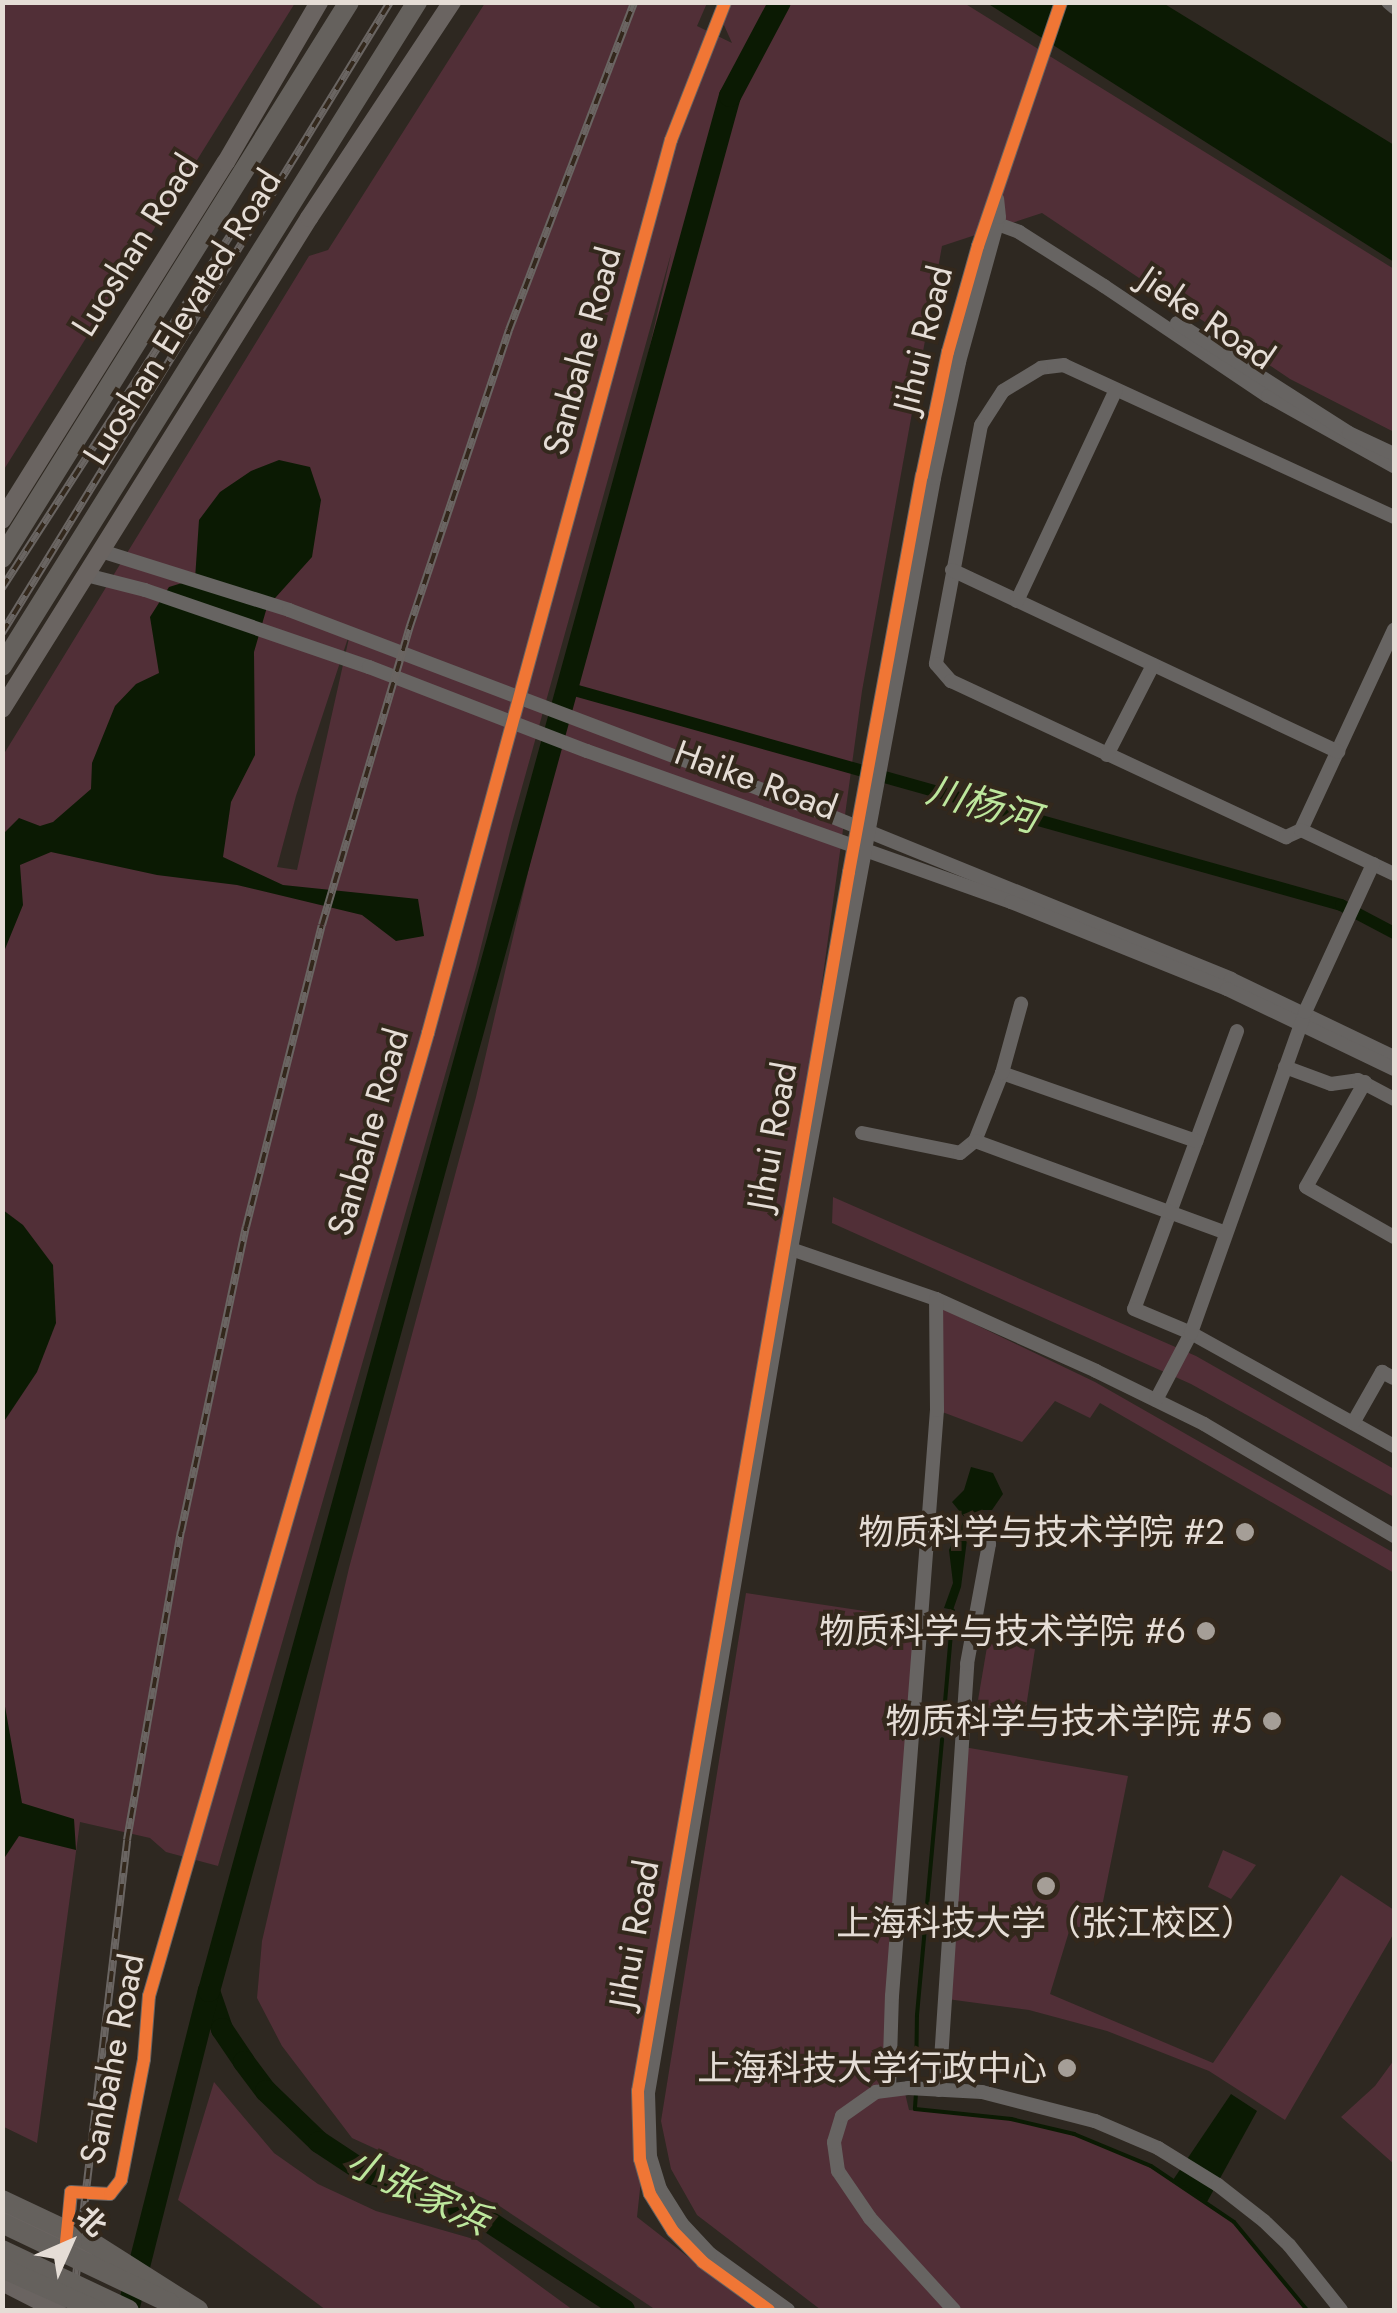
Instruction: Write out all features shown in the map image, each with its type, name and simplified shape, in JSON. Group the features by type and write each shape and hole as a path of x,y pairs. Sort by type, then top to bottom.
{"highway":[{"name":"Luoshan Elevated Road","path":"2,558 349,2"},
{"name":"Luoshan Elevated Road","path":"2,666 417,2"},
{"path":"352,111 426,2"},
{"path":"2,2200 91,2242 198,2310"},
{"path":"2,2223 182,2303"},
{"path":"2,2250 129,2310"},
{"path":"2,2268 96,2310"}],"main road":[{"name":"Luoshan Road","path":"2,520 319,2"},
{"path":"2,708 309,218 452,2"},
{"path":"2,2212 182,2303 214,2310"},
{"path":"2,2282 57,2310"}],"street":[{"name":"Sanbahe Road","path":"66,2242 71,2192 110,2194 120,2180 144,2059 149,1996 521,700 671,140 725,2"},
{"name":"Jihui Road","path":"643,2092 948,352 1061,2"},
{"path":"1388,2 1394,7"},
{"name":"Jieke Road","path":"993,218 1109,278 1349,433 1394,454"},
{"name":"Jieke Road","path":"993,218 1104,286 1268,396 1394,466"},
{"path":"1394,517 1059,364 1028,372 1003,391 977,438 936,657 939,671 951,682 1276,834 1294,836 1301,830 1394,630"},
{"path":"1018,601 1116,390"},
{"name":"Haike Road","path":"101,551 289,610 864,829 1303,1018 1394,1068"},
{"path":"952,570 1338,752"},
{"name":"Haike Road","path":"86,575 145,590 369,667 588,751 1084,929 1394,1056"},
{"path":"1107,755 1153,665"},
{"path":"1301,830 1394,874"},
{"name":"Jihui Road","path":"643,2092 861,849"},
{"path":"1156,1400 1192,1333 1303,1018 1373,864"},
{"path":"862,1133 960,1153 975,1141 1002,1072 1022,1004"},
{"path":"1237,1031 1134,1309 1192,1333 1394,1446"},
{"path":"1285,1068 1331,1084 1351,1078 1394,1099"},
{"path":"1002,1072 1196,1141"},
{"path":"1365,1082 1306,1187 1394,1237"},
{"path":"975,1141 1226,1233"},
{"path":"792,1249 936,1299 1156,1400 1394,1536"},
{"path":"889,2090 892,1996 930,1524 936,1299"},
{"path":"1354,1423 1382,1372 1394,1378"},
{"path":"932,2089 967,1664 990,1544 982,1526"},
{"path":"954,2310 870,2218 838,2171 834,2142 842,2116 866,2096 908,2088 982,2092 1095,2120 1218,2185 1289,2245 1341,2310"},
{"path":"643,2092 640,2160 650,2194 673,2231 703,2262 769,2310"},
{"path":"643,2092 650,2157 660,2190 682,2224 710,2254 788,2310"}],"shaded area":[{"path":"2,3 295,3 3,471"},
{"path":"485,3 707,3 697,26 732,43 719,14 725,3 964,3 1394,269 1394,432 1290,379 1042,213 942,246 862,691 795,1180 674,1878 637,2217 756,2310 656,2310 498,2205 352,2138 282,2046 257,1998 262,1941 349,1568 476,1097 672,250 512,823 476,967 218,1866 166,1852 150,1838 80,1822 37,2143 2,2126 2,757 309,256 328,250","holes":["351,629 297,870 277,867"]},
{"path":"987,3 1163,3 1394,145 1394,262"},
{"path":"279,460 310,467 321,500 312,557 267,607 254,652 255,755 231,802 223,857 283,885 418,899 424,936 396,941 362,915 237,885 157,875 51,852 20,865 23,905 3,954 4,833 19,818 40,826 53,822 91,789 92,763 115,706 136,684 159,673 150,617 169,587 195,579 199,520 220,492 251,471"},
{"path":"833,1197 1196,1356 1394,1469 1394,1497 1191,1384 832,1223"},
{"path":"3,1210 23,1225 53,1265 56,1323 37,1372 3,1423"},
{"path":"943,1309 1095,1382 1394,1553 1394,1573 1100,1403 1090,1418 1055,1401 1022,1442 937,1410"},
{"path":"971,1467 993,1473 1003,1494 992,1510 983,1510 969,1524 961,1587 953,1610 944,1608 953,1583 949,1550 965,1518 952,1502 964,1490"},
{"path":"746,1593 924,1620 889,2091 904,2089 909,2110 1011,2119 1074,2134 1151,2166 1234,2222 1307,2310 821,2310 697,2215 671,2169 661,2121"},
{"path":"988,1641 1035,1649 1025,1714 977,1706"},
{"path":"3,1695 22,1803 74,1819 76,1850 19,1836 3,1860"},
{"path":"964,1747 1128,1776 1097,1932 1071,1925 1050,1994 1213,2063 1341,1875 1394,1910 1394,1933 1285,2120 1209,2071 1107,2031 1029,2010 947,1999"},
{"path":"1223,1850 1256,1865 1231,1899 1208,1887"},
{"path":"1394,2060 1394,2164 1341,2117 1375,2086"},
{"path":"214,2082 274,2153 318,2184 376,2211 477,2240 573,2310 326,2310 178,2200"},
{"path":"1231,2094 1257,2111 1207,2202 1173,2180"}],"waterway":[{"path":"128,2310 209,1991 730,96 780,2"},
{"name":"川杨河","path":"567,688 1341,905 1394,933"},
{"path":"943,1725 953,1610"},
{"path":"916,2084 917,2015 942,1739"},
{"name":"小张家浜","path":"209,1991 222,2029 244,2062 266,2091 319,2142 360,2169 485,2219 624,2310"},
{"path":"916,2093 915,2109 1011,2119 1074,2134 1151,2166 1234,2222 1307,2310"}],"railway":[{"path":"2,633 390,2"},
{"path":"72,2310 127,1840 181,1532 246,1227 322,925 410,626 509,330 634,2"},
{"path":"2,588 236,226"}],"cycle path":[{"path":"66,2242 71,2192 110,2194 121,2180 144,2059 149,1996 428,1033 671,140 725,2"},
{"path":"769,2310 703,2262 673,2231 650,2194 640,2159 638,2091 849,872 922,476 948,352 978,246 1061,2"}],"place":[{"name":"物质科学与技术学院 #2","path":"1245,1532"},
{"name":"物质科学与技术学院 #6","path":"1206,1631"},
{"name":"物质科学与技术学院 #5","path":"1272,1721"},
{"name":"上海科技大学（张江校区）","path":"1046,1886"},
{"name":"上海科技大学行政中心","path":"1067,2068"}]}
